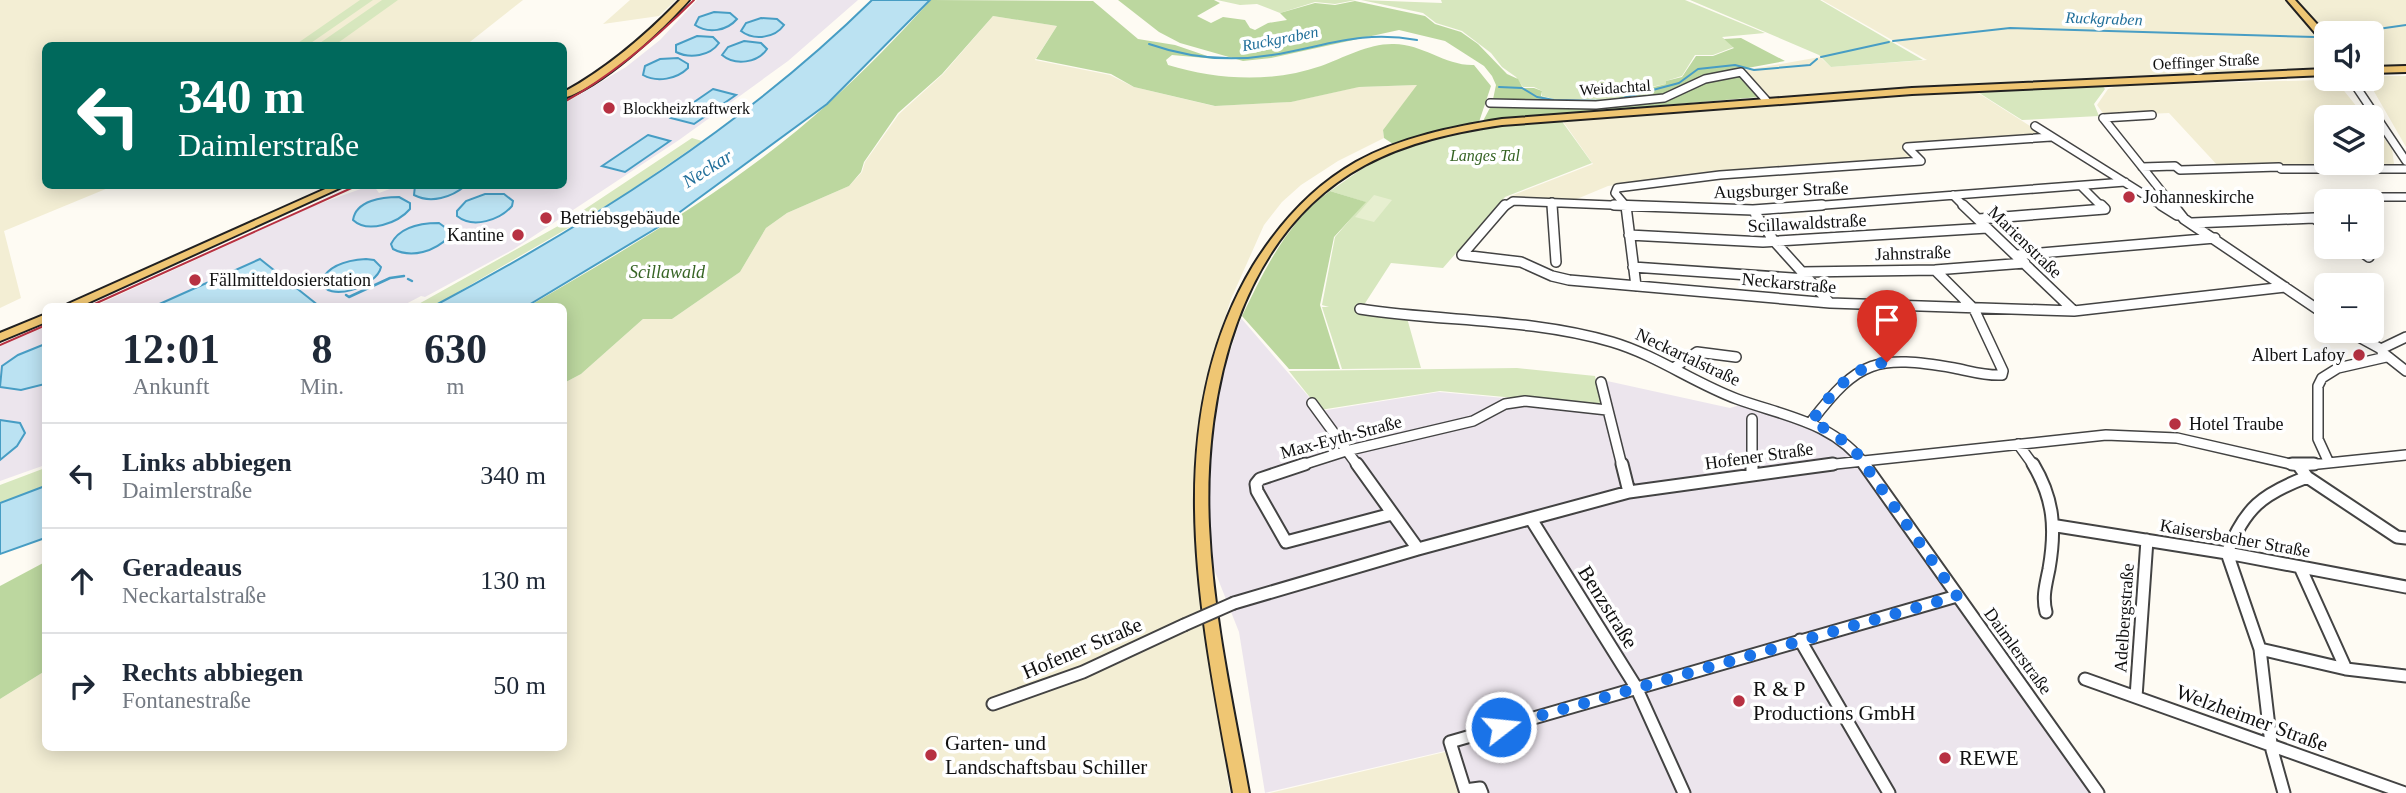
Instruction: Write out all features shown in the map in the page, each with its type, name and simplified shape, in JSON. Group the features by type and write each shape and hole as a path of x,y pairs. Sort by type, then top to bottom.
{"main road":[{"path":"567,93 606,71 641,44 685,0"},
{"path":"2291,0 2314,26"},
{"path":"2384,70 2406,69"},
{"name":"Oeffinger Straße","path":"1241,793 1215,647 1201,524 1203,450 1216,370 1235,315 1255,275 1281,233 1309,201 1342,175 1377,155 1454,130 1502,122 1766,100 2062,83 2314,73"},
{"path":"79,303 332,189"},
{"path":"0,337 42,319"}],"street":[{"name":"Weidachtal","path":"1490,103 1596,105 1664,98 1704,79 1741,72 1766,100"},
{"path":"2359,91 2406,162"},
{"path":"2152,116 2103,118 2188,221"},
{"path":"2035,126 2216,238 2314,307"},
{"path":"1636,286 1626,206 1615,193 1617,188 1720,175 1921,161 1907,147 2051,137"},
{"path":"2142,167 2175,166 2180,170 2406,169"},
{"name":"Augsburger Straße","path":"1462,255 1508,202 1754,210 2125,183"},
{"path":"1979,219 2105,209 2081,186"},
{"name":"Marienstraße","path":"1953,195 2074,311"},
{"path":"2384,197 2406,197"},
{"path":"1552,202 1556,262"},
{"path":"1754,210 1774,241 1830,303"},
{"path":"2188,221 2314,218"},
{"name":"Scillawaldstraße","path":"1629,235 1726,242 1987,228"},
{"path":"2017,255 2216,238"},
{"name":"Neckarstraße","path":"1462,255 1521,262 1552,276 1569,280 1830,303 1974,309 2074,311 2285,287"},
{"name":"Jahnstraße","path":"1633,267 1783,279 2025,263"},
{"path":"1811,422 1840,384 1862,367 1877,363 1912,362 2002,375 2003,371 1974,309 1935,270"},
{"name":"Neckartalstraße","path":"1360,309 1569,331 1613,342 1675,367 1739,400 1811,422 1844,440 1862,461"},
{"path":"2329,463 2316,440 2318,386 2336,369 2383,353 2406,337"},
{"path":"2367,343 2406,370"},
{"path":"1675,367 1698,352 1736,357"},
{"path":"1601,382 1629,492"},
{"name":"Max-Eyth-Straße","path":"1392,514 1286,542 1257,491 1256,484 1260,479 1296,465 1473,421 1505,404 1525,401 1607,410"},
{"path":"1312,403 1418,549"},
{"path":"1752,419 1752,474"},
{"name":"Hofener Straße","path":"993,704 1083,671 1234,603 1418,549 1629,492 1752,474 2106,435 2153,435 2212,444 2299,466 2406,455"},
{"path":"2018,444 2045,485 2057,526 2043,600 2046,612"},
{"name":"Daimlerstraße","path":"1862,461 2098,793"},
{"path":"2299,466 2306,477 2397,537 2406,538"},
{"path":"2284,793 2272,747 2260,649 2227,553 2245,511 2279,487 2306,477"},
{"name":"Benzstraße","path":"1531,519 1636,687 1684,793"},
{"name":"Kaisersbacher Straße","path":"2057,526 2227,553 2406,587"},
{"name":"Adelbergstraße","path":"2136,697 2147,540"},
{"path":"2301,567 2346,668"},
{"path":"1482,793 1480,788 1465,790 1450,742 1957,596"},
{"path":"1800,640 1889,793"},
{"path":"2260,649 2346,668 2406,676"},
{"name":"Welzheimer Straße","path":"2085,679 2405,793"}],"shaded area":[{"path":"0,0 523,0 470,42 42,42 42,189 106,189 4,231 21,298 0,308"},
{"path":"630,0 676,0 659,16 603,24"},
{"path":"697,0 858,0 788,61 679,140 514,249 425,297 421,296 408,303 102,303 313,206 361,189 376,189 379,193 390,189 567,189 567,102 626,67 660,40"},
{"path":"1822,0 2287,0 2314,32 2314,71 1767,97 1744,72 1820,57 1831,67 1927,60"},
{"path":"2295,0 2406,0 2406,66 2384,66 2384,21 2315,21"},
{"path":"993,16 1057,26 1035,60 1110,75 1134,87 1214,106 1290,102 1358,87 1418,85 1383,130 1384,138 1338,161 1301,185 1282,202 1264,225 1231,299 1209,368 1202,414 1198,488 1203,614 1230,793 0,793 0,699 42,673 42,751 567,751 567,381 581,374 643,319 672,319 740,272 766,228 787,213 849,186 862,172 865,162 899,114 943,74"},
{"path":"2384,76 2406,76 2406,147 2384,105 2374,91 2384,91"},
{"path":"2314,80 2314,91 2344,91 2355,105 2314,105 2314,165 2219,167 2169,113 2105,116 2097,105 2108,89 2120,85"},
{"path":"1975,91 2044,135 1904,145 1916,158 1720,172 1608,186 1572,201 1508,197 1593,164 1562,120"},
{"path":"2384,138 2392,148 2394,164 2384,164"},
{"path":"1241,318 1321,411 1439,392 1604,407 1598,379 1730,408 1740,405 1817,428 1840,443 1861,469 2093,793 1461,793 1445,751 1265,793 1239,632 1214,569 1209,524 1215,414 1224,370"},
{"path":"42,328 42,466 0,481 0,346"},
{"path":"1445,752 1460,793 1270,793"}],"green space":[{"path":"360,0 373,0 312,42 299,42"},
{"path":"382,0 398,0 339,42 321,42"},
{"name":"Scillawald","path":"931,0 1093,1 1138,39 1175,45 1216,59 1172,55 1166,60 1168,65 1187,70 1244,78 1283,75 1321,66 1365,49 1392,44 1413,47 1453,62 1474,65 1491,86 1479,122 1393,144 1384,138 1383,130 1417,85 1359,87 1291,102 1215,106 1134,87 1111,74 1036,59 1057,26 993,16 942,74 898,113 864,162 861,172 849,186 787,213 766,228 740,272 672,319 643,319 581,374 567,381 567,303 534,303 685,212 760,160 796,132 882,52"},
{"path":"1118,0 1214,0 1220,3 1197,16 1211,23 1223,17 1245,20 1250,28 1255,30 1268,23 1287,20 1280,13 1315,3 1335,5 1355,1 1425,16 1435,24 1461,32 1478,44 1507,74 1518,79 1523,88 1542,91 1541,96 1554,100 1610,101 1639,95 1641,90 1682,77 1696,56 1713,56 1734,48 1724,39 1741,38 1785,61 1742,69 1740,74 1759,97 1483,121 1492,104 1496,85 1492,76 1484,66 1445,41 1399,30 1271,58 1243,61 1180,43 1159,32"},
{"path":"1217,0 1356,0 1335,4 1315,2 1280,13 1257,4 1240,5"},
{"path":"1361,0 1442,3 1441,0 1685,0 1765,33 1722,37 1734,47 1713,55 1695,55 1682,76 1666,81 1666,84 1640,89 1638,95 1610,100 1554,99 1542,96 1542,91 1534,87 1523,87 1491,53 1462,31 1436,23 1423,13"},
{"path":"1690,0 1820,0 1923,60 1831,67 1819,55"},
{"path":"2102,85 2105,89 2094,104 2099,116 2022,120 1976,91"},
{"name":"Langes Tal","path":"1561,120 1592,163 1505,197 1443,268 1391,263 1360,311 1407,318 1421,368 1342,369 1322,307 1329,307 1322,305 1335,237 1365,202 1330,191 1380,158 1423,141 1469,131"},
{"path":"692,138 702,141 618,199 439,303 420,303 567,221"},
{"path":"1330,191 1366,202 1334,237 1320,305 1340,369 1289,369 1242,316 1289,232 1315,203"},
{"path":"1374,195 1392,200 1374,222 1355,217"},
{"path":"1517,368 1595,376 1602,406 1440,391 1320,410 1289,371"},
{"path":"42,469 42,487 0,503 0,485"},
{"path":"42,564 42,673 0,699 0,586"}],"water":[{"name":"Neckar","path":"872,0 930,0 827,104 665,223 532,303 439,303 550,241 664,169 772,89"},
{"path":"714,12 730,13 737,19 717,30 706,30 695,25 699,17"},
{"path":"761,18 777,19 784,25 775,33 764,37 741,31 746,23"},
{"path":"697,36 713,37 719,43 710,51 699,55 676,52 676,45"},
{"path":"744,41 761,43 767,49 752,60 740,62 722,55 728,47"},
{"path":"678,58 688,64 688,68 678,75 660,79 643,75 645,66 660,59"},
{"path":"713,89 736,95 694,124 671,118"},
{"path":"648,135 670,141 625,172 602,166"},
{"path":"415,189 460,189 448,196 434,199 414,195"},
{"path":"485,194 504,194 513,201 512,206 501,215 486,221 471,222 457,216 457,211 466,201"},
{"path":"399,197 410,203 410,209 398,219 374,226 359,224 353,220 359,208 371,201"},
{"path":"439,223 450,231 449,237 430,250 408,253 393,249 391,244 405,229"},
{"path":"260,259 315,303 162,303"},
{"path":"366,259 374,260 381,267 371,281 341,292 325,288 321,281 334,267"},
{"path":"42,345 42,385 21,390 0,387 2,366 18,355"},
{"path":"0,420 20,423 25,433 17,446 0,460"},
{"path":"42,487 42,539 0,554 0,503"}],"waterway":[{"name":"Ruckgraben","path":"2384,28 2406,25"},
{"name":"Ruckgraben","path":"1893,41 2010,28 2314,37"},
{"name":"Ruckgraben","path":"1149,44 1179,53 1241,58 1272,55 1361,38 1397,37 1417,40"},
{"name":"Ruckgraben","path":"1821,57 1889,42"},
{"name":"Ruckgraben","path":"1619,99 1679,83 1698,69 1735,65 1754,70 1810,65 1817,59"},
{"name":"Ruckgraben","path":"1499,87 1522,88 1537,97 1554,100 1606,101"},
{"path":"346,295 349,297 390,278 404,276"},
{"path":"408,279 412,281"}],"tram line":[{"path":"567,100 632,56 694,0"},
{"path":"97,303 349,189"},
{"path":"0,345 42,327"}],"place":[{"name":"Blockheizkraftwerk","path":"609,108"},
{"name":"Johanneskirche","path":"2129,197"},
{"name":"Betriebsgebäude","path":"546,218"},
{"name":"Kantine","path":"518,235"},
{"name":"Fällmitteldosierstation","path":"195,280"},
{"name":"Albert Lafoy","path":"2359,355"},
{"name":"Hotel Traube","path":"2175,424"},
{"name":"R & P Productions GmbH","path":"1739,701"},
{"name":"Garten- und Landschaftsbau Schiller","path":"931,755"},
{"name":"REWE","path":"1945,758"}],"route":[{"path":"1501,727 1957,596 1855,451 1832,432 1811,422 1840,384 1862,367 1887,362"}]}
